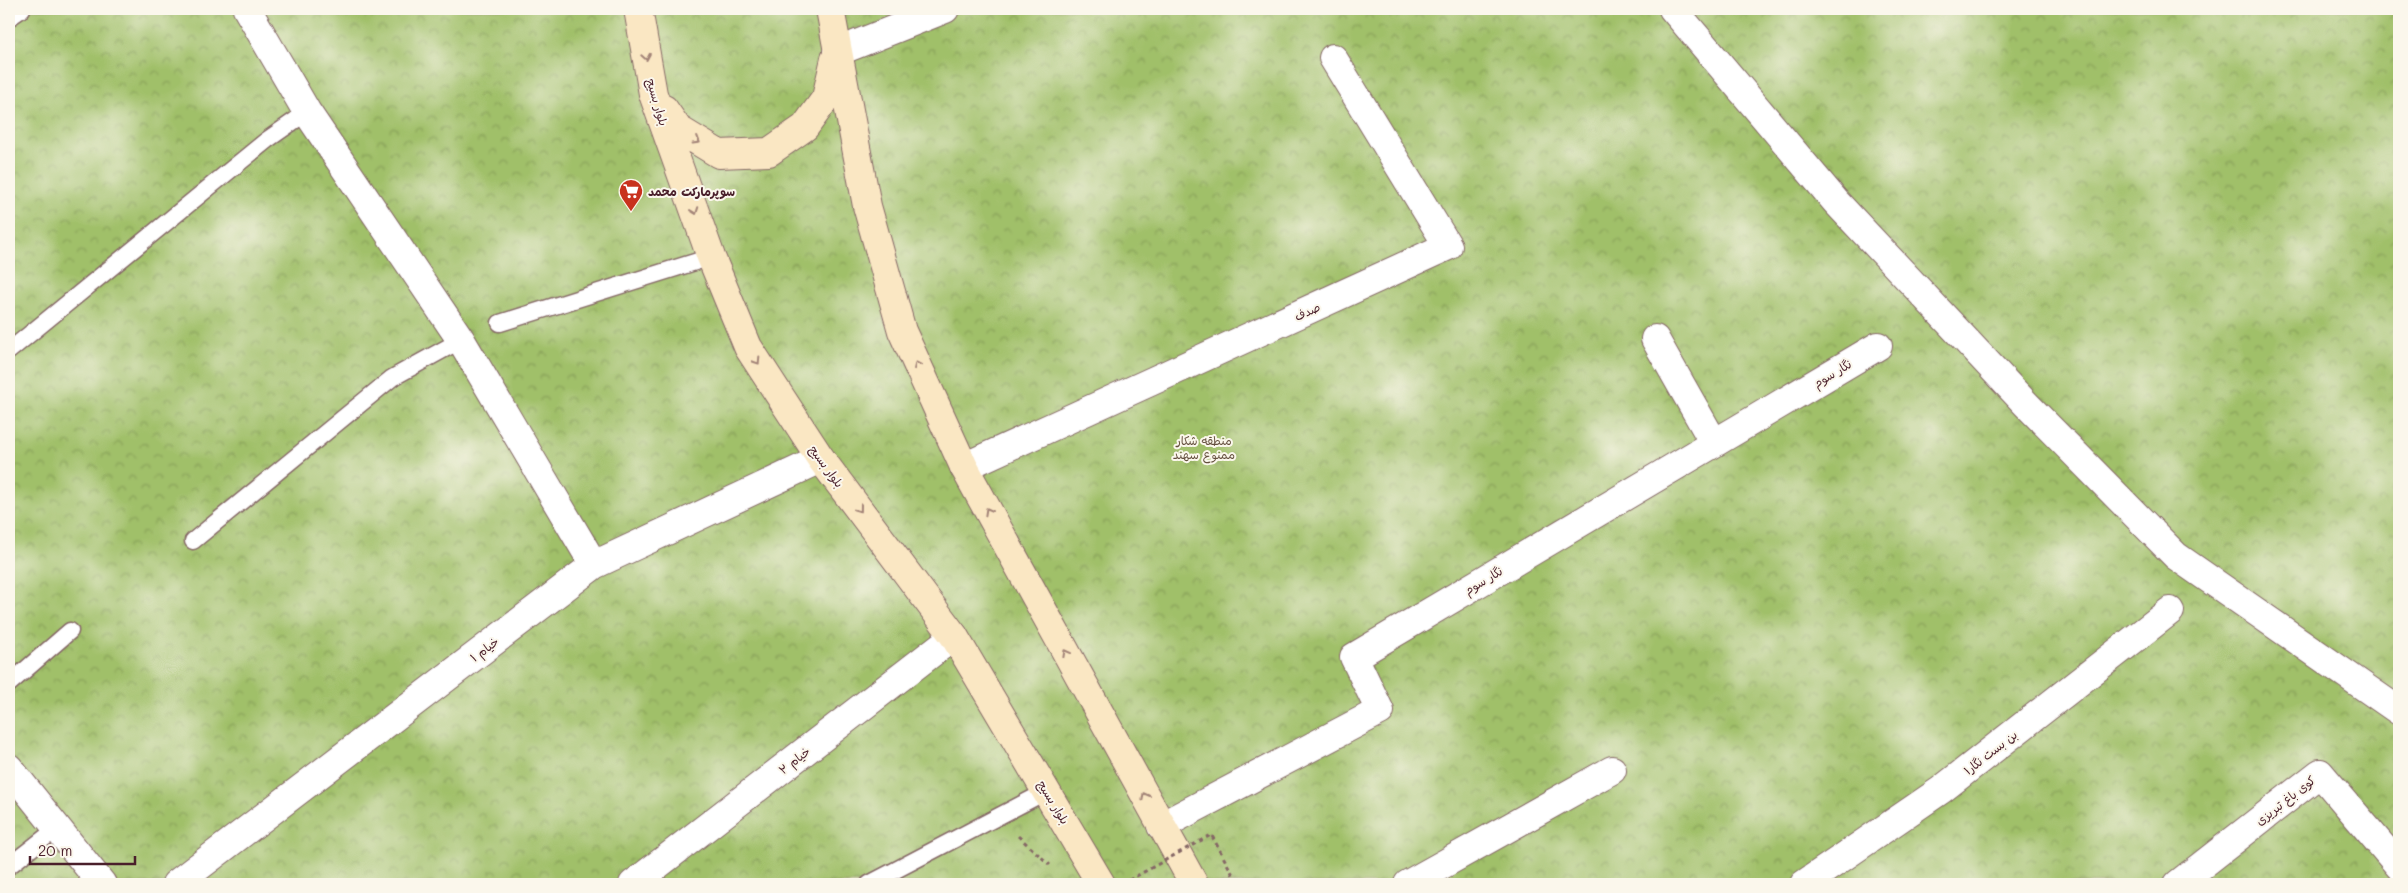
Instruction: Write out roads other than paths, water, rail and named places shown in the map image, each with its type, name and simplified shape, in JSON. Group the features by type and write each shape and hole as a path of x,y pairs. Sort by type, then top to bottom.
{"main road":[{"name":"بلوار بسیج","path":"638,9 653,94 711,257 748,347 821,459 954,636 1101,884"},
{"path":"830,9 868,206 902,331 964,467 1194,884"},
{"path":"653,94 678,129 719,154 769,152 805,127 826,98 837,52"}],"street":[{"path":"247,9 307,112 461,340 594,565"},
{"path":"837,52 945,9"},
{"path":"1673,9 1836,202 2026,404 2176,556 2399,711"},
{"name":"صدف","path":"964,467 1448,246 1333,58"},
{"path":"1654,339 1714,443"},
{"name":"نگار سوم","path":"1161,826 1380,712 1354,657 1878,346"},
{"name":"خیام ۱","path":"176,884 594,565 821,459"},
{"name":"بن بست نگار۱","path":"1804,884 1941,790 2170,612"},
{"name":"خیام ۲","path":"633,884 954,636"},
{"path":"9,768 102,884"},
{"path":"1408,884 1612,770"},
{"name":"کوی باغ تبریزی","path":"2178,884 2320,773 2399,866"}],"lane":[{"path":"9,18 22,9"},
{"path":"9,351 267,140 307,112"},
{"path":"500,324 711,257"},
{"path":"193,541 392,378 461,340"},
{"path":"9,684 70,631"},
{"path":"869,884 1047,791"},
{"path":"9,866 56,829"}],"place":[{"name":"سوپرمارکت محمد","path":"631,212"}],"park label":[{"name":"منطقه شکار ممنوع سهند","path":"1204,447"}]}
